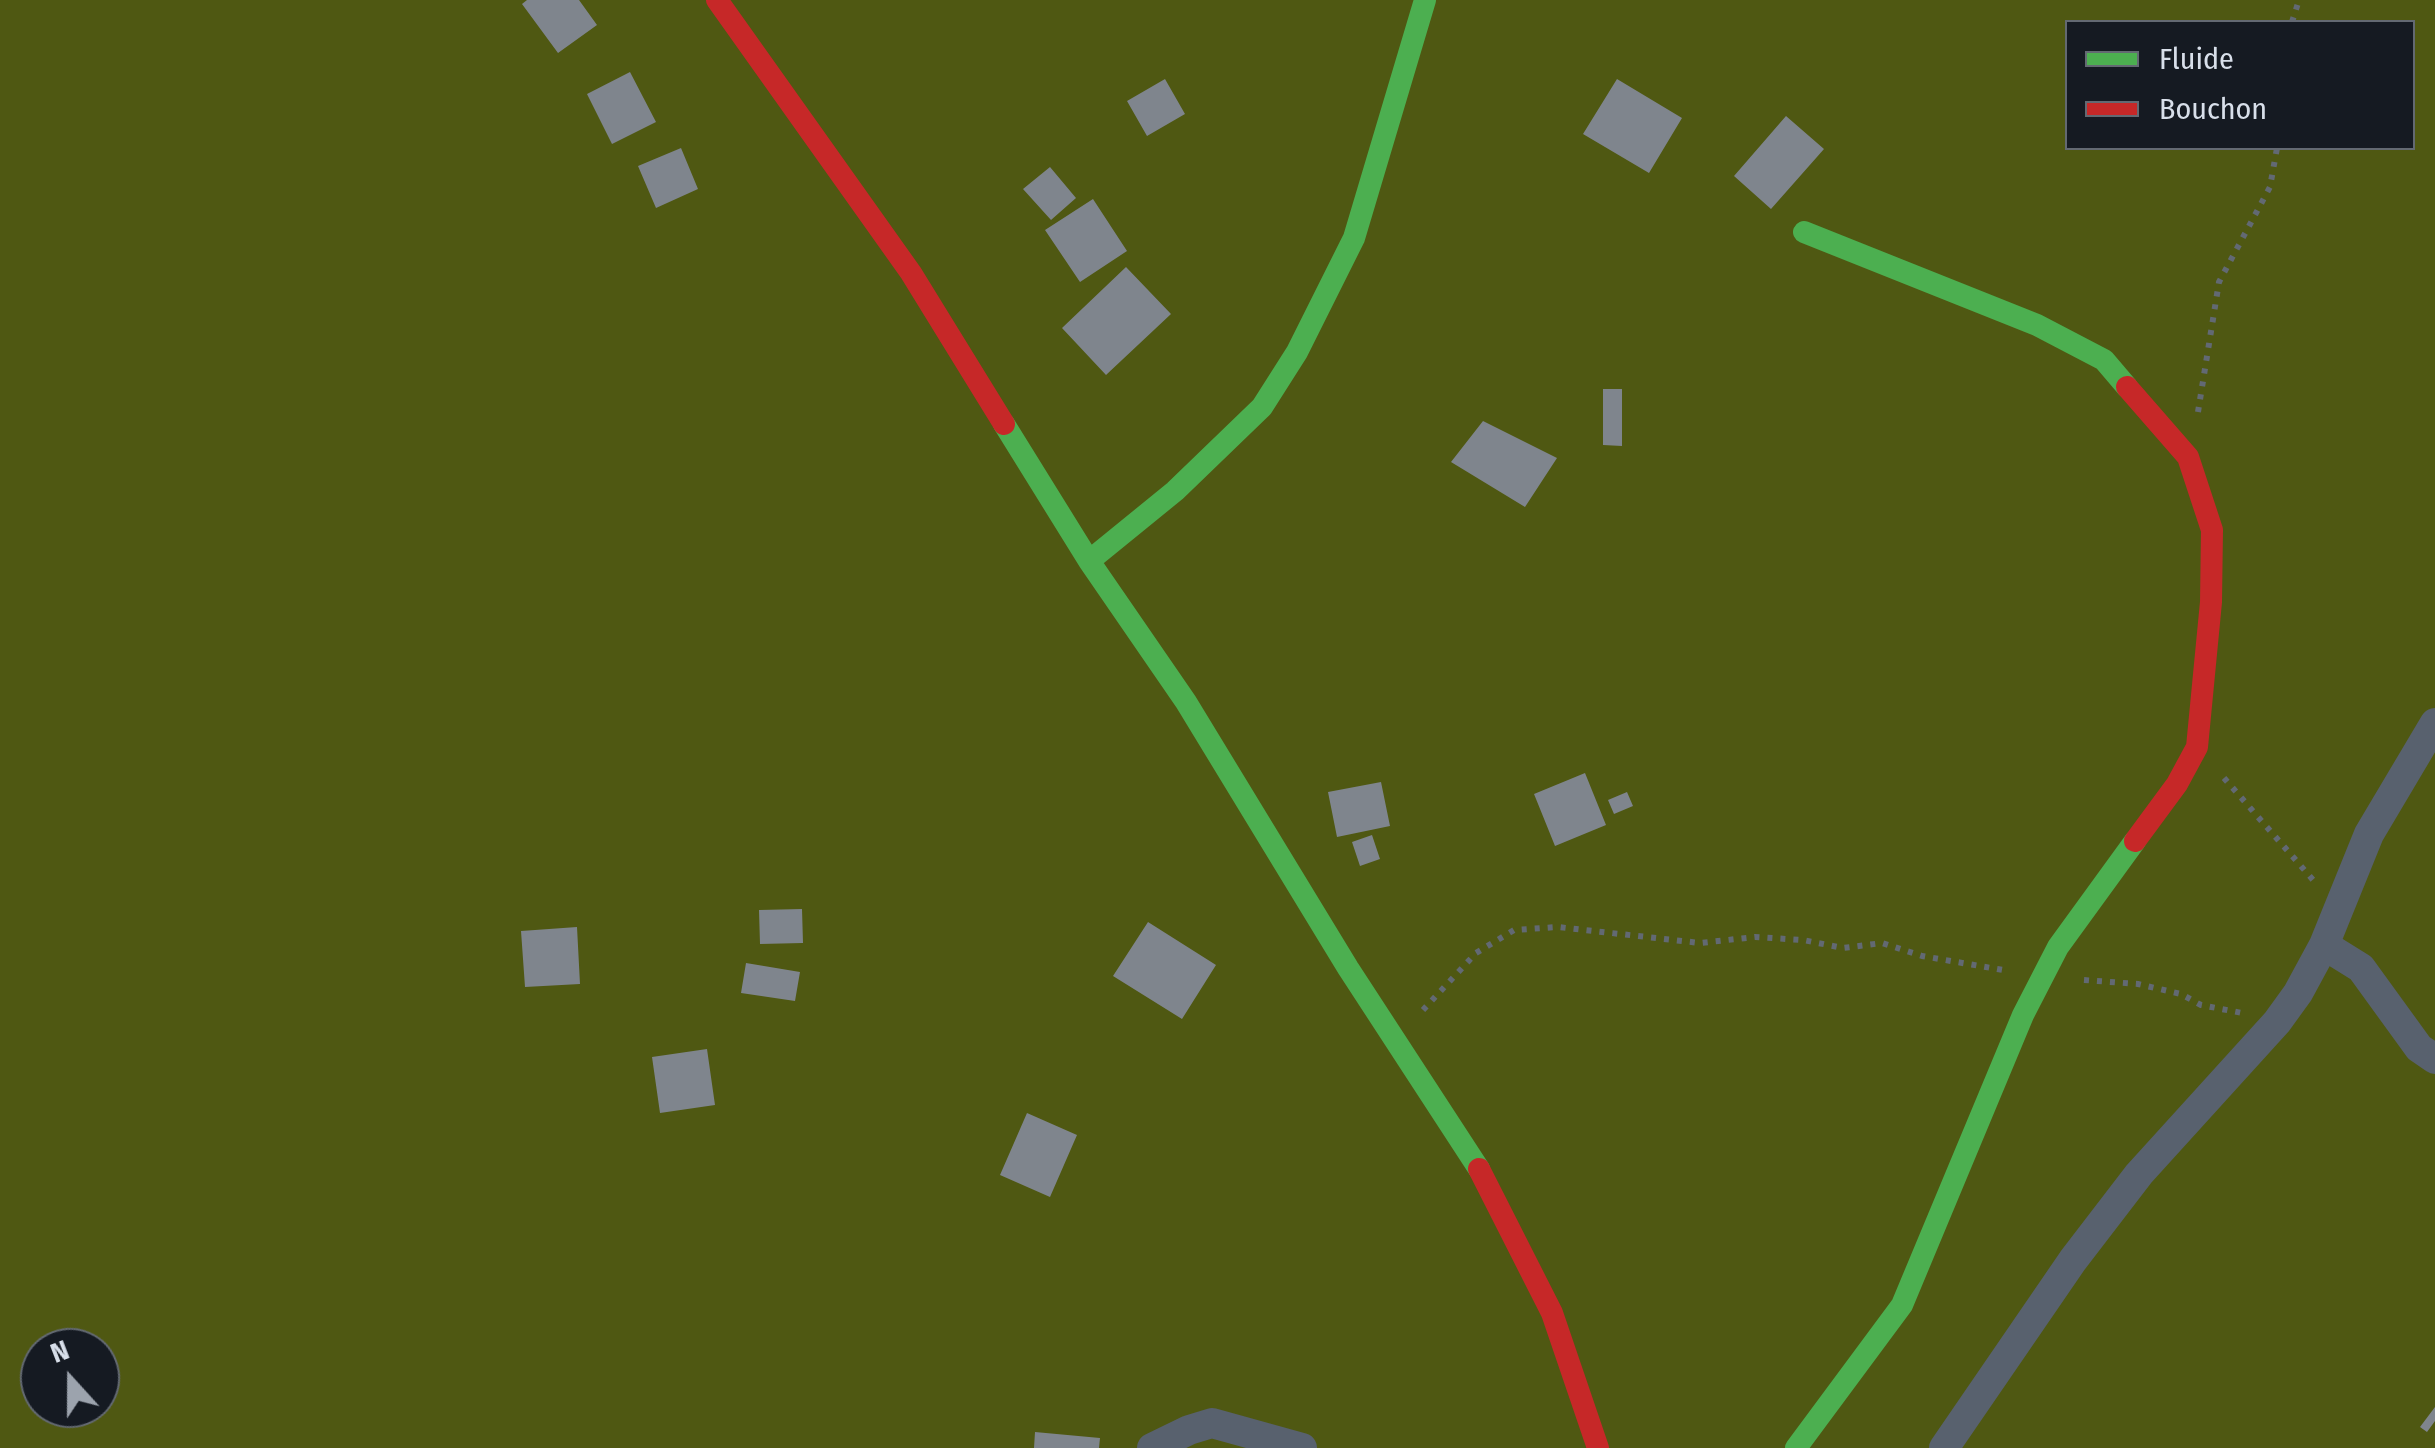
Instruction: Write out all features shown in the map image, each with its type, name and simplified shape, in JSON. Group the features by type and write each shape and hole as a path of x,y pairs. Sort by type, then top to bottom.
{"street":[{"path":"717,0 910,273 1089,561 1186,702 1348,968 1481,1172 1552,1313 1598,1448"},
{"path":"1089,561 1175,491 1262,407 1297,352 1354,238 1425,0"},
{"path":"1796,1448 1902,1304 2022,1015 2058,946 2177,784 2196,747 2210,602 2212,530 2188,457 2104,360 2036,325 1804,232"},
{"path":"1944,1448 2073,1260 2128,1188 2277,1022 2298,993 2324,945 2370,834 2435,723"},
{"path":"2324,945 2361,968 2419,1048 2435,1059"},
{"path":"1152,1448 1212,1423 1302,1448"}],"path":[{"path":"2188,457 2220,282 2270,187 2277,150"},
{"path":"2196,747 2339,907"},
{"path":"1395,1038 1476,953 1514,930 1558,927 1700,943 1778,938 1842,948 1882,944 1989,970 2138,984 2181,994 2201,1005 2277,1022"}],"green space":[{"path":"0,0 2435,0 2435,1448 0,1448"}],"building":[{"path":"527,0 579,0 597,25 558,53 522,4"},
{"path":"630,72 656,122 612,144 587,94"},
{"path":"1165,79 1185,114 1147,136 1127,101"},
{"path":"1617,79 1682,118 1649,173 1583,134"},
{"path":"1786,116 1824,149 1771,209 1734,176"},
{"path":"681,148 698,189 656,208 638,166"},
{"path":"1050,167 1076,198 1051,220 1023,189"},
{"path":"1093,199 1127,251 1080,282 1045,230"},
{"path":"1126,267 1171,314 1106,375 1062,328"},
{"path":"1603,389 1622,389 1622,446 1603,445"},
{"path":"1483,421 1557,458 1525,507 1451,462"},
{"path":"1585,773 1606,825 1555,846 1534,794"},
{"path":"1381,782 1390,826 1337,837 1328,792"},
{"path":"1627,792 1633,806 1614,814 1608,800"},
{"path":"1372,835 1380,859 1360,866 1352,842"},
{"path":"802,909 803,943 760,944 759,910"},
{"path":"1148,922 1216,965 1182,1019 1113,976"},
{"path":"577,927 580,984 525,987 521,931"},
{"path":"746,963 800,972 795,1001 741,993"},
{"path":"707,1049 715,1105 660,1113 652,1057"},
{"path":"1027,1113 1077,1135 1050,1197 1000,1175"},
{"path":"2435,1407 2435,1421 2427,1432 2420,1427"},
{"path":"1035,1432 1100,1438 1099,1448 1034,1448"}],"traffic: fast":[{"path":"1089,561 1175,491 1262,407 1297,352 1354,238 1425,0"},
{"path":"1804,232 2037,325 2104,360 2127,387"},
{"path":"1004,424 1089,561 1186,702 1348,968 1479,1169"},
{"path":"1796,1448 1902,1305 2023,1015 2058,947 2135,841"}],"traffic: jam":[{"path":"717,0 911,273 1004,424"},
{"path":"2127,387 2188,457 2212,530 2211,602 2197,747 2177,784 2135,841"},
{"path":"1479,1169 1552,1313 1598,1448"}]}
